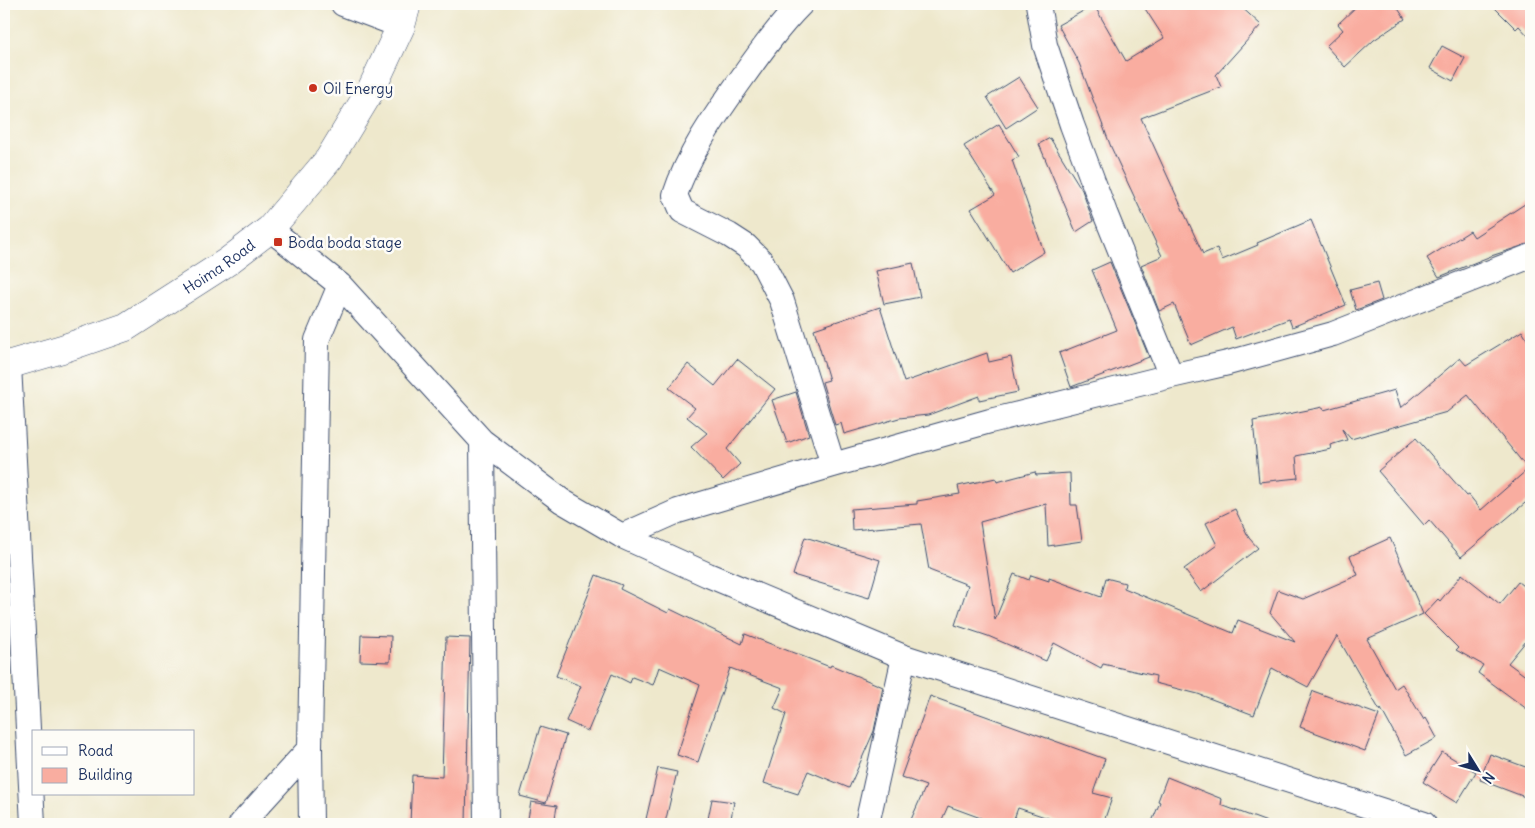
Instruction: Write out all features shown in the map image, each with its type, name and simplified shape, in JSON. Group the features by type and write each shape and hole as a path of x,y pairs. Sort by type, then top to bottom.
{"main road":[{"name":"Hoima Road","path":"6,366 62,350 126,328 227,262 270,230 329,159 372,88 404,15"}],"street":[{"path":"343,4 404,15"},
{"path":"801,4 783,22 713,120 684,169 675,195 682,210 729,235 750,250 762,262 782,301 833,466"},
{"path":"1038,4 1045,45 1072,125 1105,213 1171,376"},
{"path":"270,230 340,285 482,441 562,501 622,536 708,575 904,657 1424,824"},
{"path":"622,536 678,511 990,421 1228,363 1333,334 1531,256"},
{"path":"311,824 310,748 317,340 340,285"},
{"path":"6,366 33,824"},
{"path":"482,441 486,824"},
{"path":"867,824 904,657"},
{"path":"241,824 310,748"}],"building":[{"path":"1142,4 1238,4 1261,25 1216,75 1221,87 1141,118 1203,254 1217,248 1222,260 1311,220 1346,305 1292,327 1289,319 1236,339 1232,327 1191,345 1174,304 1159,311 1141,265 1162,256 1111,147 1079,63 1058,25 1094,5 1126,61 1164,38"},
{"path":"1359,4 1395,4 1405,19 1374,40 1345,67 1326,46 1343,30 1338,24"},
{"path":"1491,4 1531,4 1531,39 1519,26 1516,29"},
{"path":"1442,46 1465,58 1453,81 1430,68"},
{"path":"1019,77 1038,107 1006,128 987,97"},
{"path":"999,124 1019,157 1012,160 1044,252 1010,273 971,209 995,195 964,146"},
{"path":"1050,138 1082,190 1093,221 1076,232 1039,144"},
{"path":"1531,200 1531,243 1491,256 1439,277 1427,258 1470,231 1474,237"},
{"path":"1110,262 1149,357 1071,387 1059,353 1117,330 1092,270"},
{"path":"913,263 920,297 884,304 876,271"},
{"path":"1377,283 1382,300 1356,310 1350,290"},
{"path":"880,307 904,382 987,353 989,362 1011,357 1018,392 979,400 979,396 928,415 899,418 844,434 841,423 835,425 822,382 829,380 814,329"},
{"path":"1522,331 1531,346 1531,498 1461,557 1429,520 1424,525 1378,471 1416,438 1481,510 1528,469 1468,395 1447,412 1351,439 1342,429 1347,440 1330,445 1331,449 1296,456 1298,478 1259,482 1253,421 1323,407 1324,410 1395,390 1401,408 1460,358 1466,365"},
{"path":"737,359 775,389 727,449 740,464 723,480 691,447 707,433 687,417 695,408 669,388 688,364 715,386"},
{"path":"796,392 809,435 787,443 772,400"},
{"path":"1035,472 1036,475 1070,473 1071,505 1077,505 1082,541 1048,546 1046,504 980,522 995,620 1014,574 1029,580 1031,575 1049,581 1049,578 1101,597 1106,578 1125,583 1124,588 1233,633 1238,620 1295,642 1270,613 1278,590 1303,599 1358,575 1350,556 1390,538 1423,614 1367,639 1395,689 1402,684 1424,720 1426,718 1437,738 1406,755 1337,636 1308,687 1272,668 1254,715 1198,694 1155,683 1156,676 1103,664 1101,668 1054,643 1046,661 988,636 955,625 968,585 929,570 921,524 852,530 851,509 917,504 917,501 960,494 958,486 996,478 997,482"},
{"path":"1235,509 1249,538 1258,548 1201,592 1184,569 1217,545 1206,523"},
{"path":"805,537 880,560 869,598 793,575"},
{"path":"1462,574 1500,604 1518,582 1531,592 1531,635 1508,663 1531,680 1531,712 1478,673 1483,665 1456,650 1458,648 1424,614 1438,599 1440,601"},
{"path":"596,575 622,585 620,589 668,613 670,609 742,644 745,634 830,667 831,665 883,687 874,731 849,788 808,771 798,794 764,783 786,714 774,708 783,688 730,668 698,762 677,755 700,685 659,667 653,685 632,677 630,683 612,674 588,731 566,721 581,686 556,676"},
{"path":"361,635 391,636 390,662 360,661"},
{"path":"446,637 470,638 466,824 410,824 412,775 442,777"},
{"path":"1313,691 1379,715 1365,751 1300,727"},
{"path":"930,696 1105,759 1093,793 1112,798 1103,824 1066,824 1018,808 1012,824 997,824 948,806 940,824 909,824 926,786 901,777"},
{"path":"540,727 566,735 546,803 520,796"},
{"path":"1442,752 1476,772 1457,803 1423,782"},
{"path":"1490,754 1531,769 1531,781 1525,797 1480,780"},
{"path":"658,768 677,772 665,823 646,819"},
{"path":"1167,777 1222,799 1221,805 1267,822 1267,824 1151,824"},
{"path":"712,799 734,802 730,824 707,824"},
{"path":"531,802 557,806 554,824 527,824"}],"place":[{"name":"Oil Energy","path":"313,88"},
{"name":"Boda boda stage","path":"278,242"}]}
